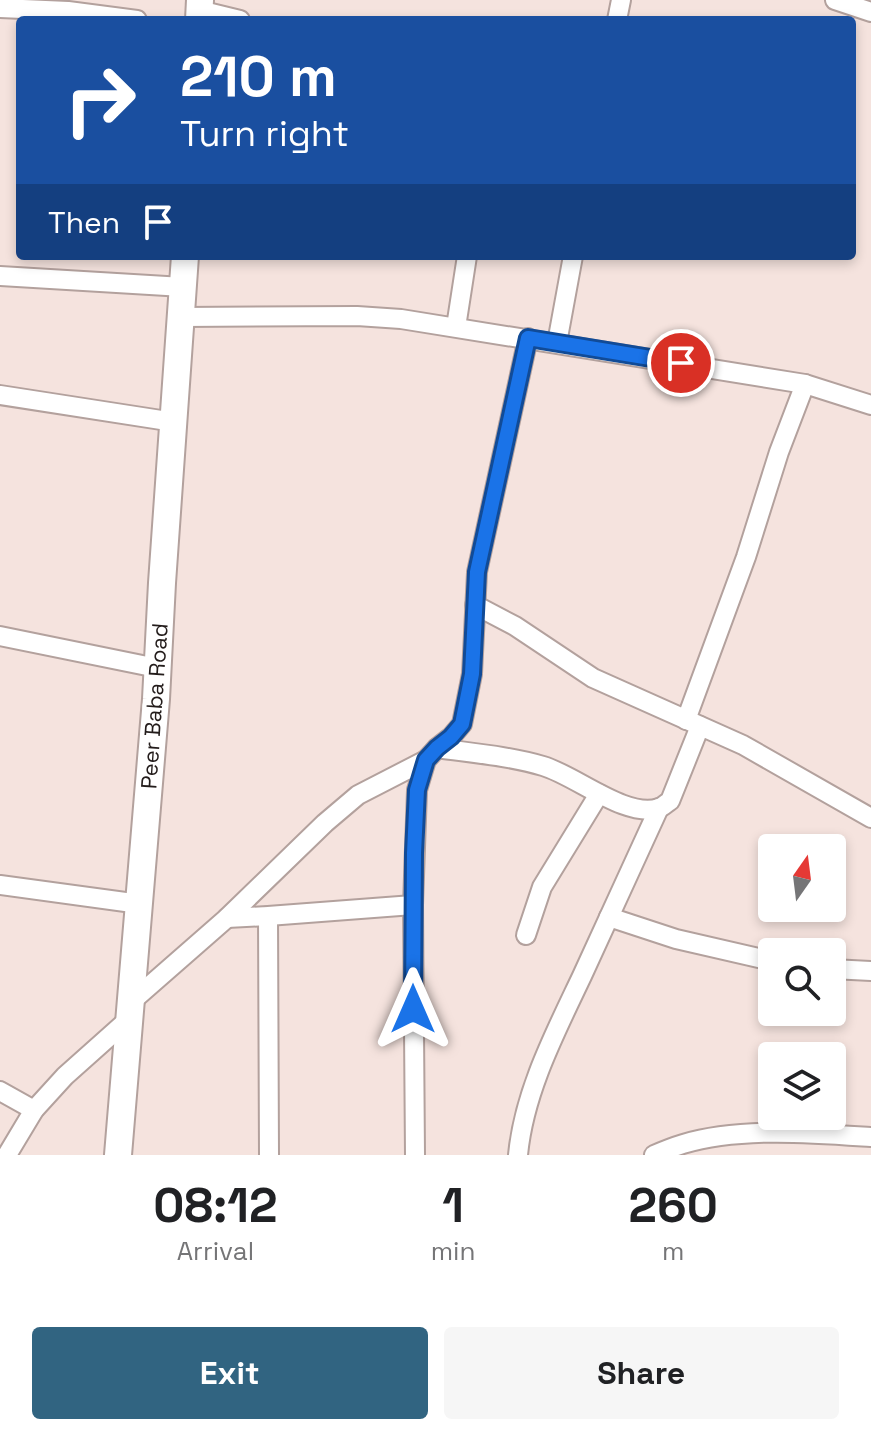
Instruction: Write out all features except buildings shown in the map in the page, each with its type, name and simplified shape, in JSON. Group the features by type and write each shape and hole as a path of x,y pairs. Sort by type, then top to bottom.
{"main road":[{"name":"Peer Baba Road","path":"118,1155 140,904 185,260"}],"street":[{"path":"835,0 871,12"},
{"path":"0,8 106,16"},
{"path":"200,10 224,16"},
{"path":"456,327 466,260"},
{"path":"557,343 572,260"},
{"path":"0,276 183,287"},
{"path":"181,317 357,316 401,319 805,384 871,405"},
{"path":"7,1155 34,1110 65,1076 325,823 358,795 432,754 462,724 472,674 477,572 528,338"},
{"path":"432,754 508,758 543,766 619,804 643,809 659,808 670,801 779,452 805,384"},
{"path":"0,395 174,422"},
{"path":"475,605 515,626 593,678 743,745 871,818"},
{"path":"0,636 157,668"},
{"path":"415,1155 413,905 417,790 432,754"},
{"path":"526,935 542,887 599,794"},
{"path":"518,1155 520,1131 528,1101 557,1030 659,808"},
{"path":"0,885 140,904"},
{"path":"227,918 413,905"},
{"path":"268,916 269,1155"},
{"path":"609,917 676,939 758,958"},
{"path":"846,970 871,971"},
{"path":"0,1091 34,1110"},
{"path":"654,1155 683,1144 739,1135 807,1132 871,1137"}],"route":[{"path":"413,1009 417,790 426,760 462,724 472,674 477,572 528,338 681,363"}]}
